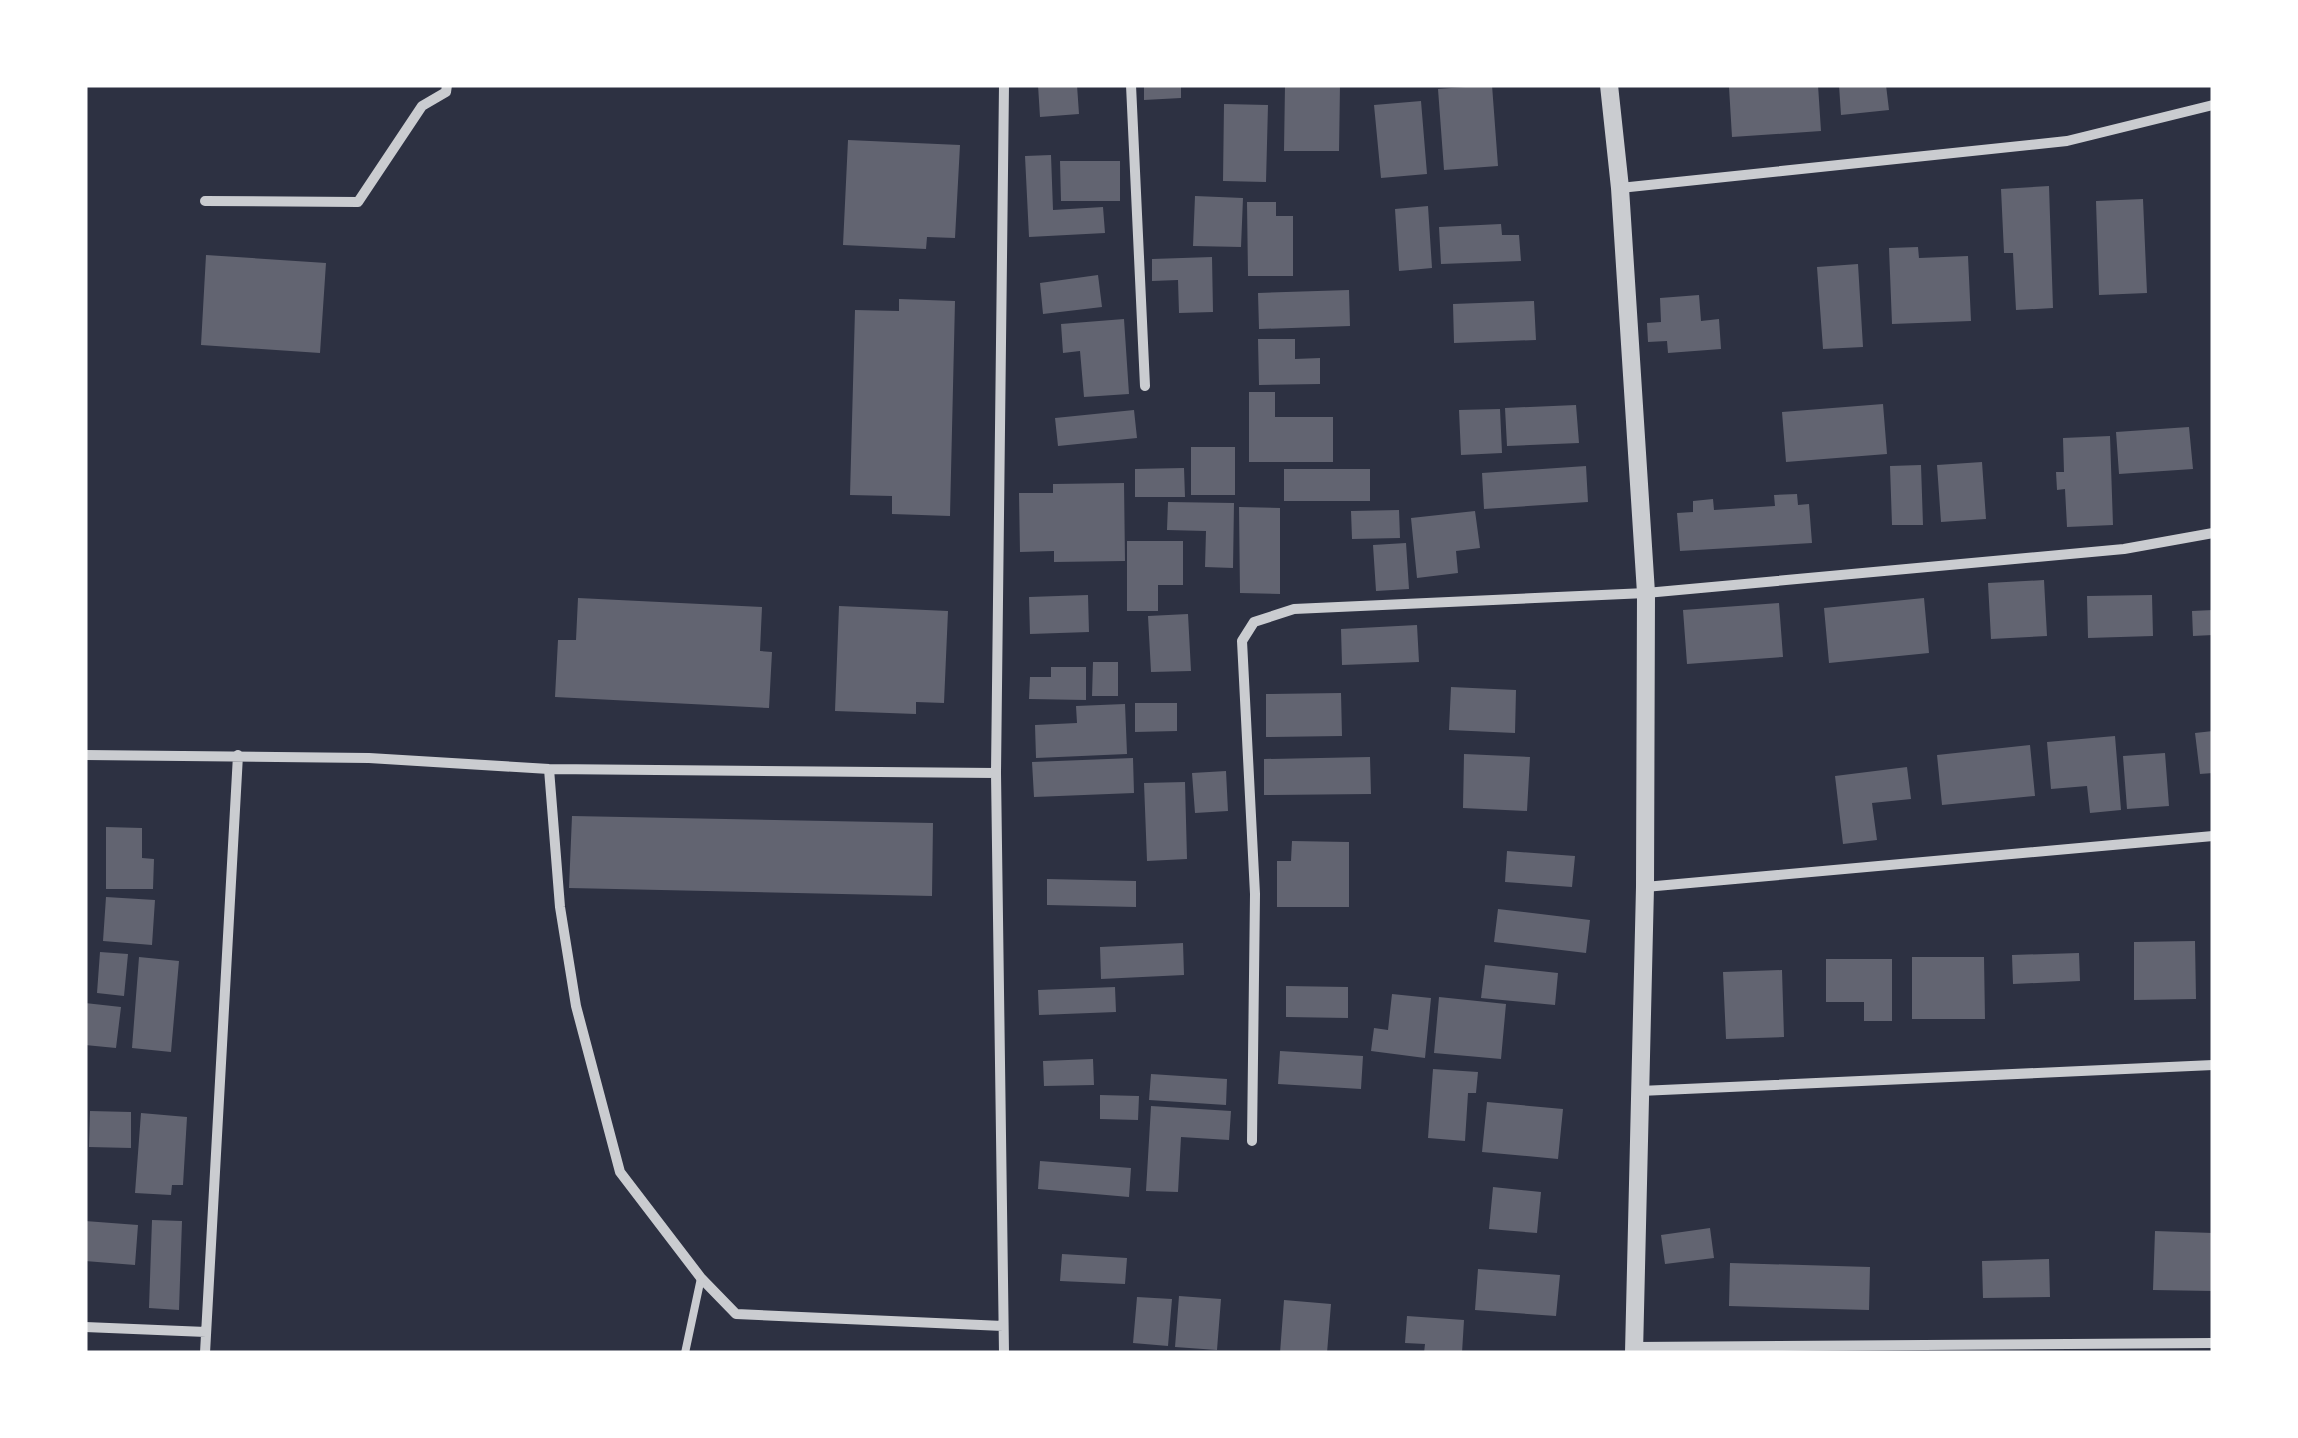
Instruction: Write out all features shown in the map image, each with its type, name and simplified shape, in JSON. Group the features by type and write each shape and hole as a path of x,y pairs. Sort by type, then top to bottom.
{"street":[{"path":"205,202 358,202 422,106 446,92 446,85"},
{"path":"1004,85 996,774 1004,1353"},
{"path":"1131,85 1145,386"},
{"path":"1609,85 1620,188 1646,593 1646,887 1634,1350 2213,1343"},
{"path":"1620,188 2067,141 2213,105"},
{"path":"1252,1140 1255,894 1242,641 1254,622 1294,609 1646,593 2124,548 2213,533"},
{"path":"85,755 238,756 549,768 996,774"},
{"path":"205,1353 238,756"},
{"path":"549,768 560,907 576,1006 620,1172 701,1278 736,1314 1004,1326"},
{"path":"1646,887 2213,836"},
{"path":"1640,1091 2213,1065"},
{"path":"85,1327 206,1332"}],"lane":[{"path":"685,1353 701,1278"}],"building":[{"path":"1038,85 1077,85 1079,114 1040,117"},
{"path":"1144,85 1181,85 1181,98 1144,100"},
{"path":"1285,85 1340,85 1339,151 1284,151"},
{"path":"1492,85 1498,166 1444,170 1438,89"},
{"path":"1818,85 1821,131 1732,137 1729,87"},
{"path":"1839,85 1886,85 1889,110 1841,115"},
{"path":"1421,101 1427,174 1381,178 1374,105"},
{"path":"1224,104 1268,105 1266,182 1223,181"},
{"path":"848,140 960,145 955,238 927,237 926,249 843,245"},
{"path":"1051,155 1053,210 1103,207 1105,233 1029,237 1025,156"},
{"path":"1060,161 1120,161 1120,201 1061,201"},
{"path":"2049,186 2053,308 2016,310 2013,253 2004,253 2001,189"},
{"path":"1195,196 1243,198 1241,247 1193,246"},
{"path":"2143,199 2147,293 2099,295 2096,201"},
{"path":"1247,202 1276,202 1276,216 1293,216 1293,276 1248,276"},
{"path":"1428,206 1432,268 1399,271 1395,209"},
{"path":"1501,224 1502,235 1519,235 1521,261 1441,264 1439,227"},
{"path":"1918,247 1919,258 1968,256 1971,321 1892,324 1889,248"},
{"path":"206,255 326,263 320,353 201,345"},
{"path":"1212,257 1213,312 1179,313 1178,280 1152,281 1152,259"},
{"path":"1858,264 1863,347 1823,349 1817,267"},
{"path":"1098,275 1102,307 1043,314 1040,283"},
{"path":"1349,290 1350,326 1259,329 1258,293"},
{"path":"1699,295 1701,321 1719,319 1721,349 1668,353 1667,341 1648,342 1647,323 1661,322 1660,298"},
{"path":"899,299 955,301 950,516 892,514 892,496 850,495 855,310 899,311"},
{"path":"1534,301 1536,340 1454,343 1453,304"},
{"path":"1124,319 1129,394 1084,397 1080,351 1063,353 1061,324"},
{"path":"1258,339 1295,339 1295,359 1320,358 1320,384 1259,385"},
{"path":"1249,392 1275,392 1275,417 1333,417 1333,462 1249,462"},
{"path":"1883,404 1887,454 1786,462 1782,412"},
{"path":"1576,405 1579,443 1507,446 1505,408"},
{"path":"1500,409 1502,453 1461,455 1459,410"},
{"path":"1134,410 1137,438 1058,446 1055,418"},
{"path":"2189,427 2193,469 2119,474 2116,432"},
{"path":"2110,436 2113,525 2067,527 2065,489 2057,490 2056,472 2064,472 2063,438"},
{"path":"1191,447 1235,447 1235,495 1191,495"},
{"path":"1982,462 1986,519 1941,522 1937,465"},
{"path":"1921,465 1923,525 1892,525 1890,466"},
{"path":"1586,466 1588,502 1484,509 1482,473"},
{"path":"1184,468 1185,497 1135,497 1135,469"},
{"path":"1284,469 1370,469 1370,501 1284,501"},
{"path":"1124,483 1125,561 1054,562 1054,551 1020,552 1019,493 1053,493 1053,484"},
{"path":"1797,494 1798,505 1809,504 1812,543 1680,551 1677,513 1693,512 1693,501 1713,499 1714,510 1775,506 1774,495"},
{"path":"1168,502 1234,503 1233,568 1205,567 1206,531 1167,530"},
{"path":"1239,507 1280,508 1280,594 1240,593"},
{"path":"1399,510 1400,538 1352,539 1351,511"},
{"path":"1475,511 1480,548 1456,551 1458,573 1417,578 1411,518"},
{"path":"1127,541 1183,541 1183,585 1158,585 1158,611 1127,611"},
{"path":"1406,543 1409,589 1376,591 1373,545"},
{"path":"2044,580 2047,636 1991,639 1988,583"},
{"path":"1088,595 1089,632 1030,634 1029,597"},
{"path":"2152,595 2153,636 2088,638 2087,596"},
{"path":"578,598 762,607 760,651 772,652 769,708 555,697 558,640 576,640"},
{"path":"1924,598 1929,653 1829,663 1824,608"},
{"path":"1779,603 1783,657 1687,664 1683,610"},
{"path":"839,606 948,611 944,703 916,702 916,714 835,711"},
{"path":"2213,610 2213,635 2193,636 2192,611"},
{"path":"1188,614 1191,671 1151,672 1148,616"},
{"path":"1417,625 1419,662 1342,665 1341,629"},
{"path":"1093,662 1118,662 1118,696 1092,696"},
{"path":"1051,667 1086,667 1086,700 1029,699 1030,677 1051,677"},
{"path":"1451,687 1516,690 1515,733 1449,730"},
{"path":"1341,693 1342,736 1266,737 1266,694"},
{"path":"1135,703 1177,703 1177,731 1135,732"},
{"path":"1125,704 1127,754 1036,758 1035,725 1077,723 1076,706"},
{"path":"2213,731 2213,773 2200,774 2195,733"},
{"path":"2115,736 2121,810 2090,813 2087,786 2051,789 2047,742"},
{"path":"2030,745 2035,796 1942,805 1937,755"},
{"path":"2165,753 2169,806 2127,809 2123,756"},
{"path":"1464,754 1530,757 1527,811 1463,808"},
{"path":"1370,757 1371,794 1264,795 1264,759"},
{"path":"1133,758 1134,793 1034,797 1032,762"},
{"path":"1907,767 1911,799 1872,803 1877,840 1843,844 1835,776"},
{"path":"1226,771 1228,811 1195,813 1192,773"},
{"path":"1185,782 1187,859 1147,861 1144,783"},
{"path":"572,816 933,823 932,896 569,888"},
{"path":"106,827 142,828 142,858 154,859 153,889 106,889"},
{"path":"1292,841 1349,842 1349,907 1277,907 1277,861 1291,861"},
{"path":"1507,851 1575,856 1572,887 1505,882"},
{"path":"1047,879 1136,881 1136,907 1047,905"},
{"path":"106,897 155,900 152,945 103,941"},
{"path":"1498,909 1590,920 1586,953 1494,942"},
{"path":"2195,941 2196,999 2134,1000 2134,942"},
{"path":"1183,943 1184,975 1101,979 1100,947"},
{"path":"100,952 128,954 124,996 97,993"},
{"path":"2079,953 2080,981 2013,984 2012,955"},
{"path":"139,957 179,961 171,1052 132,1048"},
{"path":"1912,957 1984,957 1985,1019 1912,1019"},
{"path":"1826,959 1892,959 1892,1021 1864,1021 1864,1002 1826,1002"},
{"path":"1485,965 1558,973 1555,1005 1481,998"},
{"path":"1782,970 1784,1037 1726,1039 1723,972"},
{"path":"1286,986 1348,987 1348,1018 1286,1017"},
{"path":"1115,987 1116,1012 1039,1015 1038,990"},
{"path":"1392,994 1431,998 1425,1058 1371,1051 1374,1028 1388,1030"},
{"path":"1439,997 1506,1004 1501,1059 1434,1053"},
{"path":"85,1003 121,1007 116,1048 85,1045"},
{"path":"1280,1051 1363,1056 1361,1089 1278,1084"},
{"path":"1093,1059 1094,1085 1044,1086 1043,1061"},
{"path":"1433,1069 1478,1072 1476,1093 1468,1093 1465,1141 1428,1138"},
{"path":"1151,1074 1227,1079 1226,1105 1149,1100"},
{"path":"1100,1095 1139,1096 1138,1120 1100,1119"},
{"path":"1487,1102 1563,1109 1558,1159 1482,1152"},
{"path":"1151,1106 1231,1111 1229,1140 1181,1137 1178,1192 1146,1191"},
{"path":"90,1111 131,1112 131,1148 89,1147"},
{"path":"141,1113 187,1117 183,1185 172,1185 171,1195 135,1193"},
{"path":"1040,1161 1131,1168 1129,1197 1038,1189"},
{"path":"1493,1187 1541,1192 1537,1233 1489,1229"},
{"path":"152,1220 182,1221 179,1310 149,1308"},
{"path":"85,1221 138,1225 135,1265 85,1261"},
{"path":"1710,1228 1714,1258 1665,1264 1661,1235"},
{"path":"2155,1231 2213,1233 2213,1291 2153,1290"},
{"path":"1062,1254 1127,1258 1125,1284 1060,1281"},
{"path":"2049,1259 2050,1297 1983,1298 1982,1261"},
{"path":"1730,1263 1870,1267 1869,1310 1729,1306"},
{"path":"1478,1269 1560,1275 1556,1316 1475,1310"},
{"path":"1179,1296 1221,1299 1217,1350 1175,1347"},
{"path":"1137,1297 1172,1299 1168,1346 1133,1343"},
{"path":"1284,1300 1331,1304 1327,1353 1280,1353"},
{"path":"1407,1316 1464,1320 1462,1353 1424,1353 1425,1344 1405,1343"}]}
